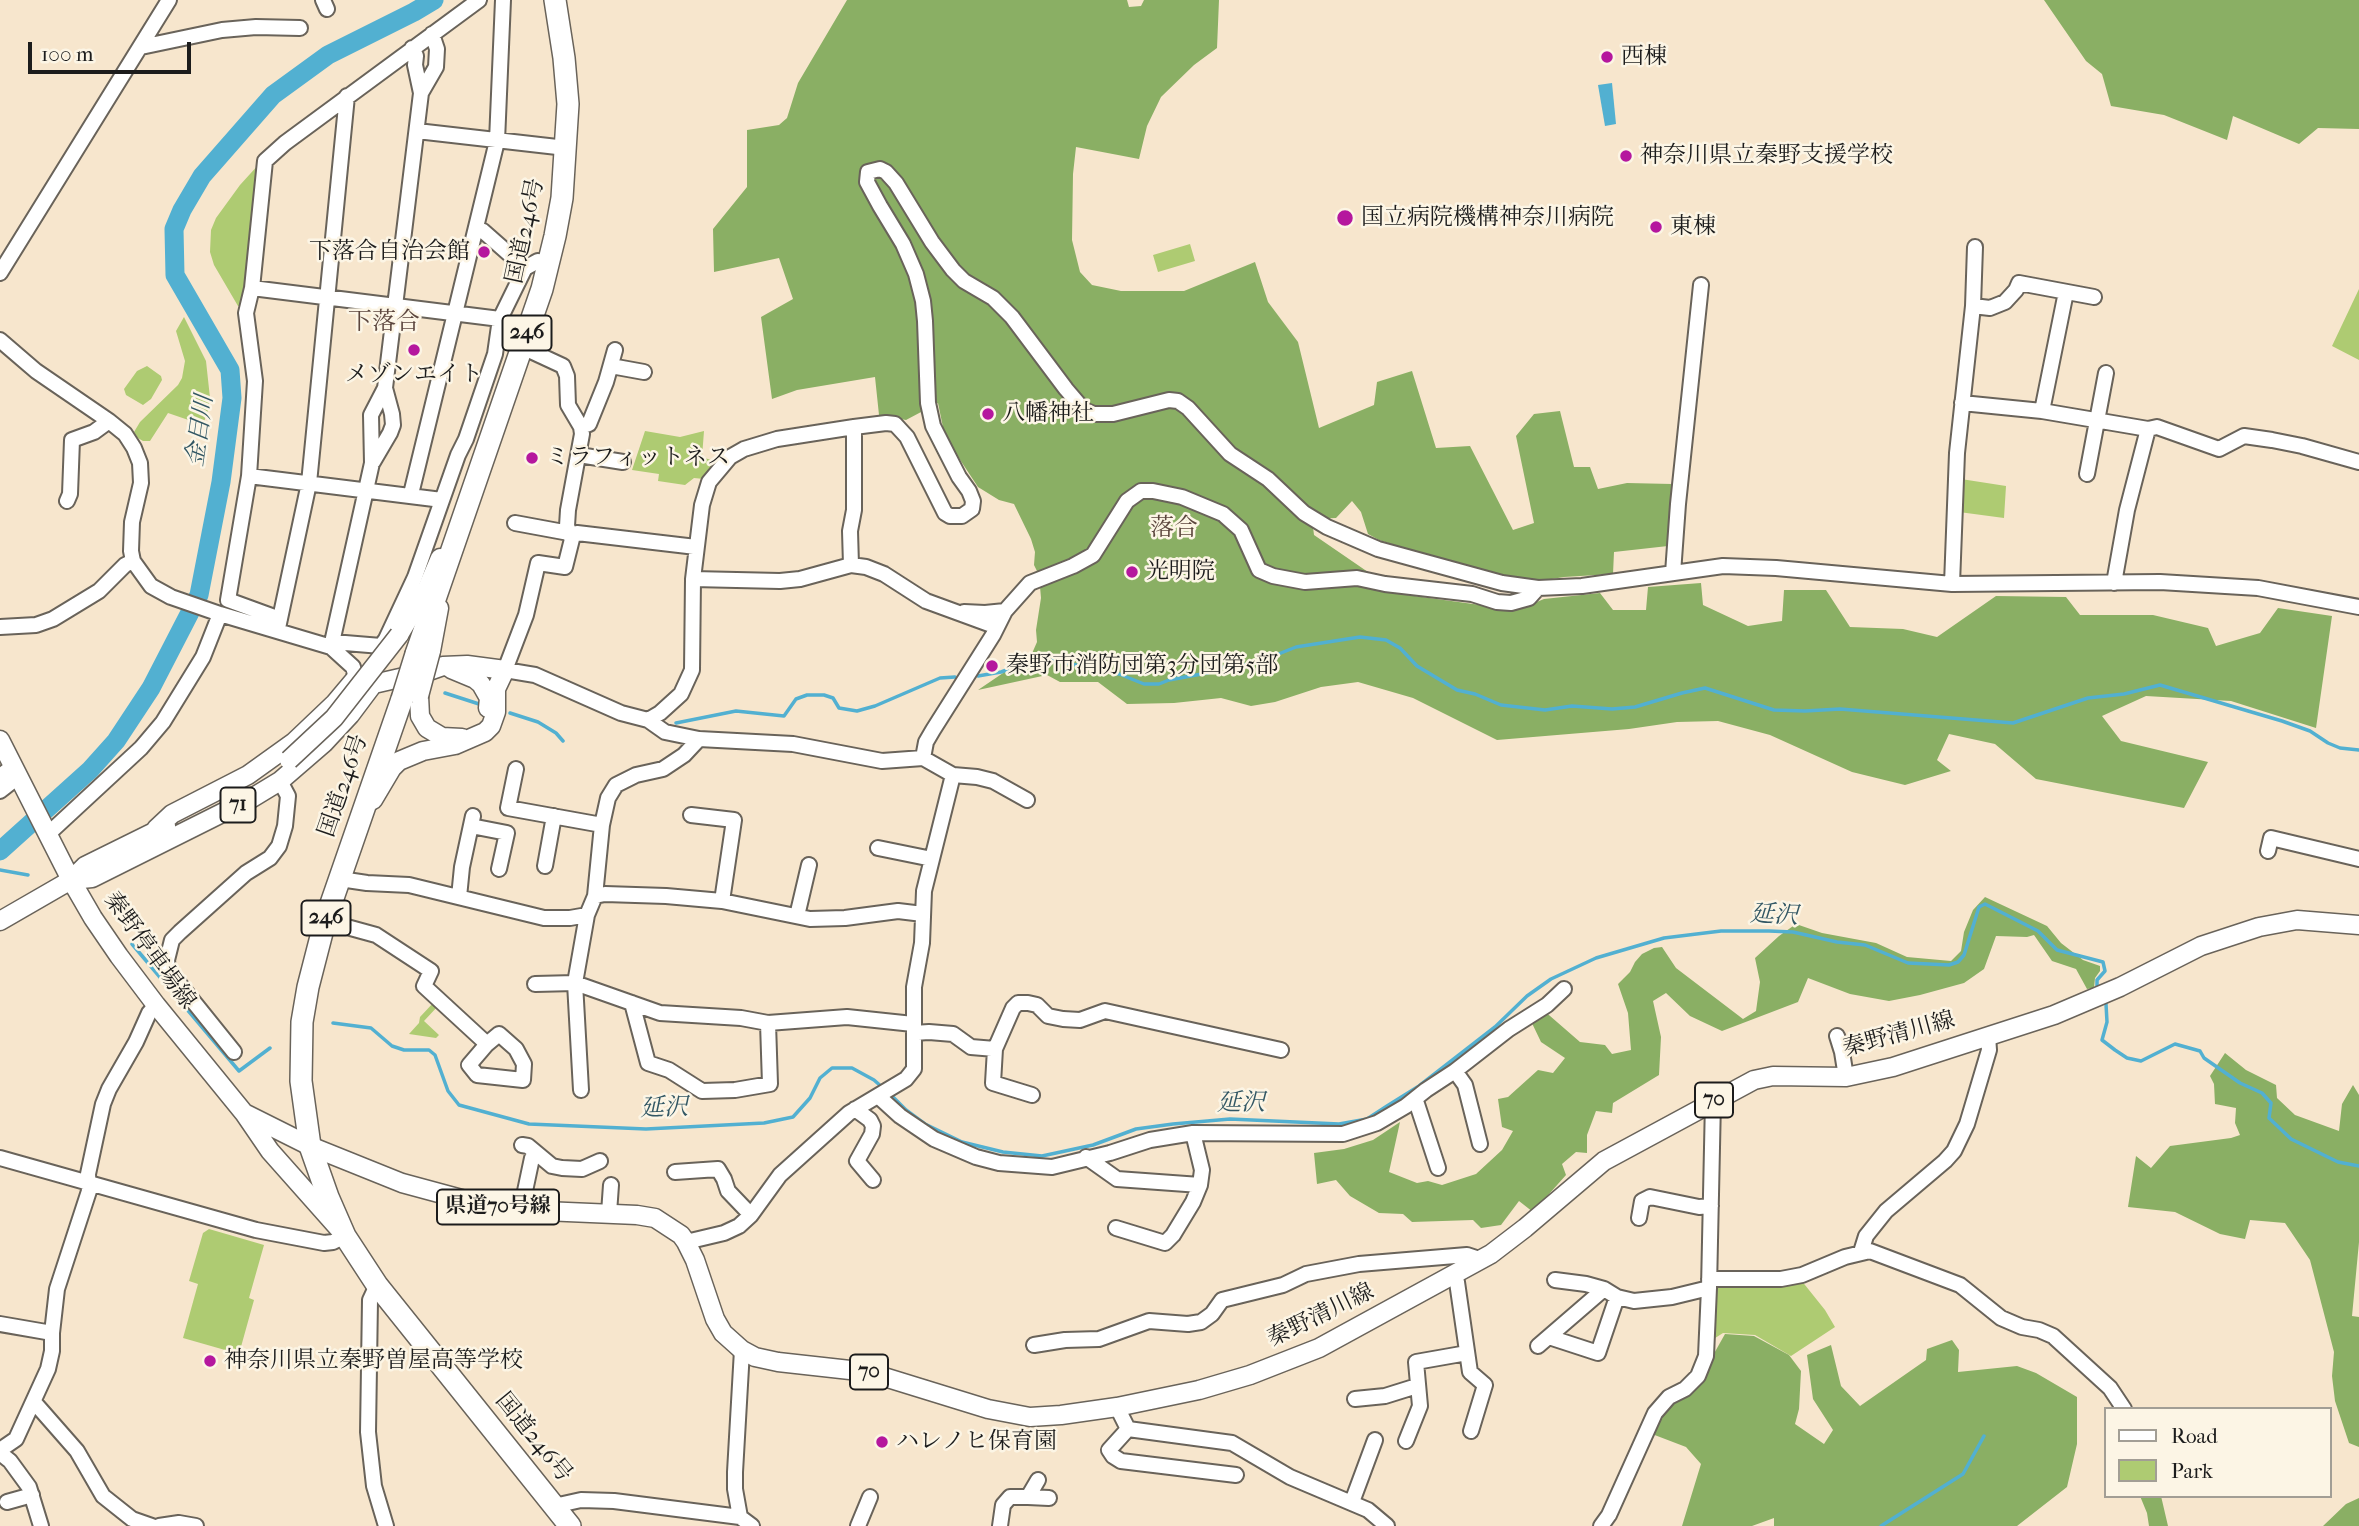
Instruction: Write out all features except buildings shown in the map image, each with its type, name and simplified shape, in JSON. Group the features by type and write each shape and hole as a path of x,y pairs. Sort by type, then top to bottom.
{"highway":[{"name":"国道246号","path":"555,0 563,47 568,104 562,198 555,236 542,289 447,564 410,698 360,823 325,921 302,1021 301,1081 310,1146 345,1236 377,1284 570,1526"}],"main road":[{"name":"71","path":"0,921 71,880 85,866 254,783 289,760 334,718 398,635 428,586 481,467"},
{"path":"356,678 374,683 443,666 467,665 505,670 496,689 495,718 491,726 455,745 412,754 399,761 360,823"},
{"path":"443,666 475,679 489,698 477,735"},
{"name":"71","path":"156,829 172,814 248,775 294,742 335,703 356,678"},
{"name":"71","path":"71,880 92,878 252,798 279,781 324,743 351,715 374,683"},
{"path":"410,698 427,728 442,737 477,735"},
{"name":"秦野停車場線","path":"0,740 14,777 71,880 118,956 244,1113 310,1146"},
{"name":"秦野清川線","path":"310,1146 402,1184 476,1203 521,1210 609,1213 655,1218 681,1235 686,1242 715,1319 723,1333 742,1350 755,1357 868,1372 988,1409 1030,1417 1061,1415 1117,1407 1199,1390 1250,1375 1319,1348 1491,1254 1604,1161 1744,1084 1763,1077 1846,1076 1893,1067 2054,1016 2220,938 2259,927 2297,920 2359,925"},
{"path":"244,1113 265,1144 345,1236"}],"street":[{"path":"0,273 169,0"},
{"path":"356,678 346,673 326,653 228,600 249,476 256,381 246,313 265,161 347,96 479,0"},
{"path":"411,495 497,141 503,0"},
{"path":"141,47 222,30 256,27 300,28"},
{"path":"421,93 436,67 437,49 432,34"},
{"path":"332,644 372,463 370,415 385,388 421,93 415,65 416,56 412,48"},
{"path":"279,626 309,483 347,96"},
{"path":"417,131 566,148"},
{"path":"648,720 681,694 692,670 692,579 702,505 709,482 730,457 744,449 777,439 854,427 895,424 907,437 945,513 962,516 972,509 970,491 959,477 933,426 928,403 924,311 916,274 903,244 867,182 868,172 880,169 896,183 932,242 953,270 964,281 993,298 1012,317 1084,410 1094,414 1112,414 1168,400 1178,401 1188,408 1230,454 1268,479 1304,513 1328,527 1378,548 1434,565 1503,583 1538,588 1582,586 1723,566 1776,568 1952,584 2160,582 2259,588 2359,607"},
{"path":"298,638 332,644 381,646 415,578 495,354 500,319 532,264 477,229"},
{"path":"1952,584 1956,478 1973,306 1975,247"},
{"path":"1973,306 1990,308 2005,302 2019,283 2094,296"},
{"path":"1673,573 1701,285"},
{"path":"251,288 500,319"},
{"path":"2042,411 2066,292"},
{"path":"0,340 36,371 125,434 140,463 141,483 131,531 133,561 151,586 171,597 218,613 279,626"},
{"path":"522,347 563,366 567,376 568,405 581,427 579,456 568,510 567,526 572,539 565,567 538,563 526,615 505,670 535,675 621,713 648,720 665,732 699,739 793,744 882,761 923,758 953,775 978,776 1006,786 1027,800"},
{"path":"581,427 589,424 615,350"},
{"path":"611,366 644,372"},
{"path":"2087,474 2106,373"},
{"path":"372,463 393,425 393,414 385,388"},
{"path":"1962,403 2042,411 2148,429 2157,427 2219,449 2244,436 2302,446 2359,462"},
{"path":"67,501 70,494 72,440 94,432 109,421"},
{"path":"851,565 854,427"},
{"path":"2114,583 2127,510 2148,429"},
{"path":"579,456 623,462"},
{"path":"249,476 442,500"},
{"path":"923,758 926,742 1005,611 1030,583 1093,555 1127,500 1141,491 1182,497 1223,514 1241,530 1259,570 1273,576 1305,582 1357,578 1472,594 1504,603 1530,598 1538,588"},
{"path":"515,523 570,534 696,547"},
{"path":"0,627 36,625 53,619 100,591 125,565 133,561"},
{"path":"692,579 780,581 800,579 851,565 866,567 884,574 926,601 997,627"},
{"path":"956,611 1005,611"},
{"path":"46,833 141,748 163,722 203,657 218,613"},
{"path":"332,644 353,667 356,678"},
{"path":"581,1090 575,983 587,915 595,896 602,825 608,798 616,785 636,775 663,769 684,755 699,739"},
{"path":"516,769 503,806 528,813 602,825"},
{"path":"686,1242 724,1233 739,1226 751,1215 780,1175 855,1109 898,1085 914,1069 914,987 922,943 925,891 953,775"},
{"path":"0,791 14,777"},
{"path":"234,1052 168,970 167,960 172,940 246,873 270,858 279,846 285,826 288,796 279,781"},
{"path":"691,815 739,820 722,901"},
{"path":"545,866 554,816"},
{"path":"459,897 462,867 472,821 508,833 499,869"},
{"path":"2268,851 2271,838 2359,859"},
{"path":"878,848 932,859"},
{"path":"797,916 809,864"},
{"path":"340,879 409,885 544,918 587,915"},
{"path":"595,896 642,895 722,901 810,919 845,918 898,911 923,914"},
{"path":"325,921 376,935 431,971 424,986 487,1044"},
{"path":"535,984 575,983 660,1013 741,1018 768,1023 847,1017 953,1034 971,1047 995,1049"},
{"path":"878,1096 934,1139 976,1157 999,1163 1052,1167 1150,1140 1193,1133 1343,1134 1377,1123 1413,1101 1509,1029 1547,1005 1564,989"},
{"path":"632,1003 648,1063 669,1070 702,1091 735,1090 774,1084 768,1023"},
{"path":"1032,1095 1014,1094 993,1083 995,1049 1013,1008 1018,1003 1037,1006 1048,1016 1063,1019 1080,1020 1105,1011 1281,1049"},
{"path":"41,1526 32,1495 19,1471 0,1451 16,1439 48,1369 58,1289 89,1191 88,1182 97,1131 106,1097 149,1013 156,1005"},
{"path":"1837,1036 1846,1076"},
{"path":"1861,1252 1866,1236 1886,1211 1954,1151 1967,1124 1989,1049 1988,1036"},
{"path":"1455,1071 1465,1085 1469,1117 1480,1144"},
{"path":"1413,1101 1417,1104 1425,1141 1438,1168"},
{"path":"1601,1526 1609,1515 1655,1413 1669,1398 1685,1389 1698,1376 1706,1356 1713,1101"},
{"path":"855,1109 870,1120 873,1126 872,1134 857,1161 873,1180"},
{"path":"1116,1228 1165,1242 1173,1235 1200,1185 1202,1170 1193,1133"},
{"path":"522,1144 552,1166 582,1168 600,1161"},
{"path":"521,1210 532,1158 536,1153"},
{"path":"1086,1157 1117,1179 1200,1185"},
{"path":"0,1158 269,1233 324,1243 345,1236"},
{"path":"675,1172 718,1169 727,1191 751,1215"},
{"path":"609,1213 611,1185"},
{"path":"1639,1218 1642,1201 1650,1197 1699,1207 1712,1206"},
{"path":"1555,1280 1586,1284 1634,1301 1654,1300 1709,1283 1792,1278 1870,1251 1951,1280 2001,1318 2053,1336 2110,1388 2123,1407"},
{"path":"1034,1345 1065,1340 1100,1339 1149,1321 1188,1324 1200,1322 1212,1314 1222,1300 1283,1284 1306,1274 1359,1264 1466,1255 1479,1259"},
{"path":"1452,1275 1457,1282 1470,1372 1485,1385 1471,1431"},
{"path":"377,1284 370,1300 368,1432 374,1486 386,1526"},
{"path":"1604,1289 1544,1342 1598,1353 1617,1297"},
{"path":"0,1324 52,1333"},
{"path":"554,1506 581,1500 614,1501 746,1522 734,1489 742,1350"},
{"path":"1406,1441 1420,1406 1416,1362 1467,1353"},
{"path":"1355,1399 1385,1396 1417,1386"},
{"path":"34,1402 77,1451 103,1496 132,1519 152,1526"},
{"path":"1117,1407 1128,1429"},
{"path":"1128,1429 1110,1450 1113,1456 1121,1461 1236,1475"},
{"path":"1128,1429 1232,1443 1290,1477 1368,1510 1387,1526"},
{"path":"1352,1502 1375,1440"},
{"path":"1028,1497 1038,1480"},
{"path":"7,1502 32,1495"},
{"path":"858,1526 870,1497"},
{"path":"1000,1526 1003,1505 1010,1497 1049,1498"},
{"path":"159,1526 179,1523 196,1526"}],"green space":[{"path":"847,0 1127,0 1129,7 1141,6 1144,0 1219,0 1217,48 1194,65 1161,97 1147,126 1139,159 1076,147 1072,240 1080,272 1092,285 1121,291 1184,291 1255,262 1268,302 1298,342 1319,428 1374,405 1377,382 1412,371 1436,448 1470,446 1513,530 1534,523 1516,436 1534,414 1560,411 1574,467 1590,467 1598,489 1627,483 1672,484 1668,546 1614,552 1613,574 1564,577 1527,583 1476,571 1379,540 1368,534 1361,512 1352,501 1336,518 1312,519 1314,535 1400,594 1517,610 1544,599 1600,593 1613,610 1646,610 1648,587 1701,583 1703,605 1748,626 1782,621 1784,590 1826,590 1850,627 1903,629 1937,637 1996,596 2066,597 2080,615 2153,615 2208,628 2216,646 2260,633 2278,608 2332,616 2316,728 2231,701 2146,696 2102,716 2121,741 2208,762 2184,808 2036,779 1995,744 1949,734 1937,760 1951,771 1905,785 1852,772 1770,735 1718,721 1677,722 1629,729 1497,740 1413,698 1358,682 1321,687 1275,702 1251,706 1221,698 1127,704 1098,682 1060,682 1047,675 978,690 1006,671 1009,662 1030,658 1037,642 1041,598 1039,575 1034,565 1035,552 1031,539 1014,504 999,500 978,487 945,437 938,403 906,420 879,415 875,377 797,390 772,399 761,317 793,299 779,258 714,272 713,229 747,187 747,130 779,125 787,118 798,83"},
{"path":"2044,0 2359,0 2359,129 2318,128 2299,144 2233,116 2227,140 2164,115 2111,106 2102,74 2086,61"},
{"path":"260,163 245,306 238,306 214,265 210,252 211,230 216,218 240,185"},
{"path":"1190,244 1195,261 1158,272 1153,255"},
{"path":"2359,289 2359,360 2332,346"},
{"path":"184,317 206,361 210,398 208,410 203,425 168,413 150,441 143,441 134,432 140,422 182,378 185,361 176,331"},
{"path":"147,366 161,376 162,380 151,399 143,405 126,395 124,389 137,371"},
{"path":"645,431 680,437 704,431 702,457 717,462 704,479 694,478 685,485 658,481 659,474 632,470"},
{"path":"1961,479 2006,486 2004,518 1959,512"},
{"path":"1985,897 2047,926 2061,943 2083,960 2100,966 2094,988 2087,989 2076,969 2052,961 2034,935 1996,936 1984,969 1964,983 1889,1001 1850,994 1808,978 1798,1002 1722,1031 1690,1016 1666,993 1653,1001 1661,1037 1659,1075 1613,1103 1612,1113 1596,1111 1587,1135 1587,1153 1576,1152 1562,1164 1566,1175 1533,1212 1519,1201 1501,1225 1481,1228 1473,1220 1412,1222 1403,1214 1379,1213 1350,1196 1336,1180 1317,1184 1314,1153 1344,1149 1373,1140 1400,1122 1389,1172 1417,1183 1428,1181 1442,1185 1476,1174 1502,1150 1513,1131 1502,1127 1498,1099 1508,1097 1538,1070 1553,1073 1565,1058 1541,1042 1530,1019 1542,1009 1580,1042 1605,1045 1612,1054 1631,1050 1628,1013 1618,984 1642,954 1654,948 1662,947 1676,968 1743,1019 1756,1011 1760,982 1755,958 1796,924 1822,933 1876,943 1907,957 1951,961 1961,951 1964,932 1973,910"},
{"path":"434,1002 438,1006 424,1021 439,1035 436,1038 409,1034 419,1023 420,1017"},
{"path":"2225,1053 2246,1070 2276,1085 2277,1098 2295,1115 2339,1131 2342,1104 2353,1085 2359,1095 2359,1242 2352,1316 2359,1317 2359,1447 2349,1443 2335,1401 2332,1376 2334,1352 2310,1260 2285,1223 2250,1220 2245,1239 2220,1234 2175,1212 2128,1207 2136,1156 2151,1168 2170,1146 2240,1135 2235,1123 2236,1108 2215,1104 2214,1084 2210,1076"},
{"path":"209,1229 264,1245 249,1298 254,1300 239,1354 183,1338 198,1284 189,1281 203,1233"},
{"path":"1801,1280 1835,1327 1791,1356 1755,1335 1723,1333 1712,1340 1716,1286 1722,1282"},
{"path":"1725,1334 1754,1336 1789,1355 1801,1371 1799,1409 1795,1424 1824,1444 1833,1430 1813,1399 1807,1355 1831,1345 1841,1386 1860,1406 1926,1360 1927,1349 1952,1340 1959,1350 1958,1372 2017,1366 2036,1373 2077,1397 2077,1444 2067,1487 2017,1526 1774,1526 1774,1518 1752,1526 1682,1526 1701,1464 1686,1447 1652,1434 1661,1414 1707,1366"},
{"path":"2141,1498 2161,1498 2168,1526 2149,1526"},
{"path":"2359,1498 2359,1526 2323,1526 2346,1504"}],"water":[{"path":"1612,83 1616,124 1605,126 1598,85"}],"waterway":[{"name":"金目川","path":"0,851 90,770 116,741 151,688 199,595 221,482 232,398 230,370 175,275 174,229 182,210 202,176 273,95 328,55 434,0"},
{"path":"978,676 1001,672 1034,660 1052,660 1119,674 1144,684 1159,684 1233,664 1251,665 1296,647 1360,637 1386,640 1400,648 1417,666 1457,690 1501,705 1545,710 1572,706 1612,709 1635,707 1705,688 1774,710 1840,709 2013,723 2088,698 2124,694 2160,685 2282,721 2310,731 2340,748 2359,750"},
{"path":"676,723 736,711 784,716 796,699 807,695 824,695 833,698 839,708 857,711 940,678 955,677"},
{"path":"445,693 479,704"},
{"path":"510,713 538,722 556,733 563,741"},
{"name":"延沢","path":"0,870 28,875"},
{"name":"延沢","path":"889,1093 925,1124 962,1142 1003,1152 1042,1156 1093,1145 1136,1129 1173,1124 1230,1119 1339,1124 1367,1119 1419,1086 1495,1027 1527,996 1551,979 1596,958 1664,938 1721,931 1769,931 1793,932 1865,945 1908,963 1949,965 1958,962 1964,955 1979,907 1985,904 2038,931 2057,950 2103,962 2105,971 2097,980 2097,987"},
{"name":"延沢","path":"132,944 239,1071 270,1048"},
{"name":"延沢","path":"2106,1004 2107,1022 2102,1040 2127,1058 2141,1061 2175,1044 2200,1051 2204,1058 2240,1083 2262,1093 2271,1103 2269,1118 2291,1139 2338,1162 2359,1166"},
{"name":"延沢","path":"333,1023 371,1028 392,1046 404,1050 429,1050 435,1055 448,1091 459,1105 529,1124 646,1129 764,1123 793,1117 810,1098 820,1078 832,1068 852,1068 883,1088"},
{"path":"1881,1526 1963,1474 1984,1436"}],"place":[{"name":"西棟","path":"1607,57"},
{"name":"神奈川県立秦野支援学校","path":"1626,156"},
{"name":"国立病院機構神奈川病院","path":"1345,218"},
{"name":"東棟","path":"1656,227"},
{"name":"下落合自治会館","path":"484,252"},
{"name":"メゾンエイト","path":"414,350"},
{"name":"八幡神社","path":"988,414"},
{"name":"ミラフィットネス","path":"532,458"},
{"name":"光明院","path":"1132,572"},
{"name":"秦野市消防団第3分団第5部","path":"992,666"},
{"name":"神奈川県立秦野曽屋高等学校","path":"210,1361"},
{"name":"ハレノヒ保育園","path":"882,1442"}],"district":[{"name":"下落合","path":"384,323"},
{"name":"落合","path":"1174,529"}]}
